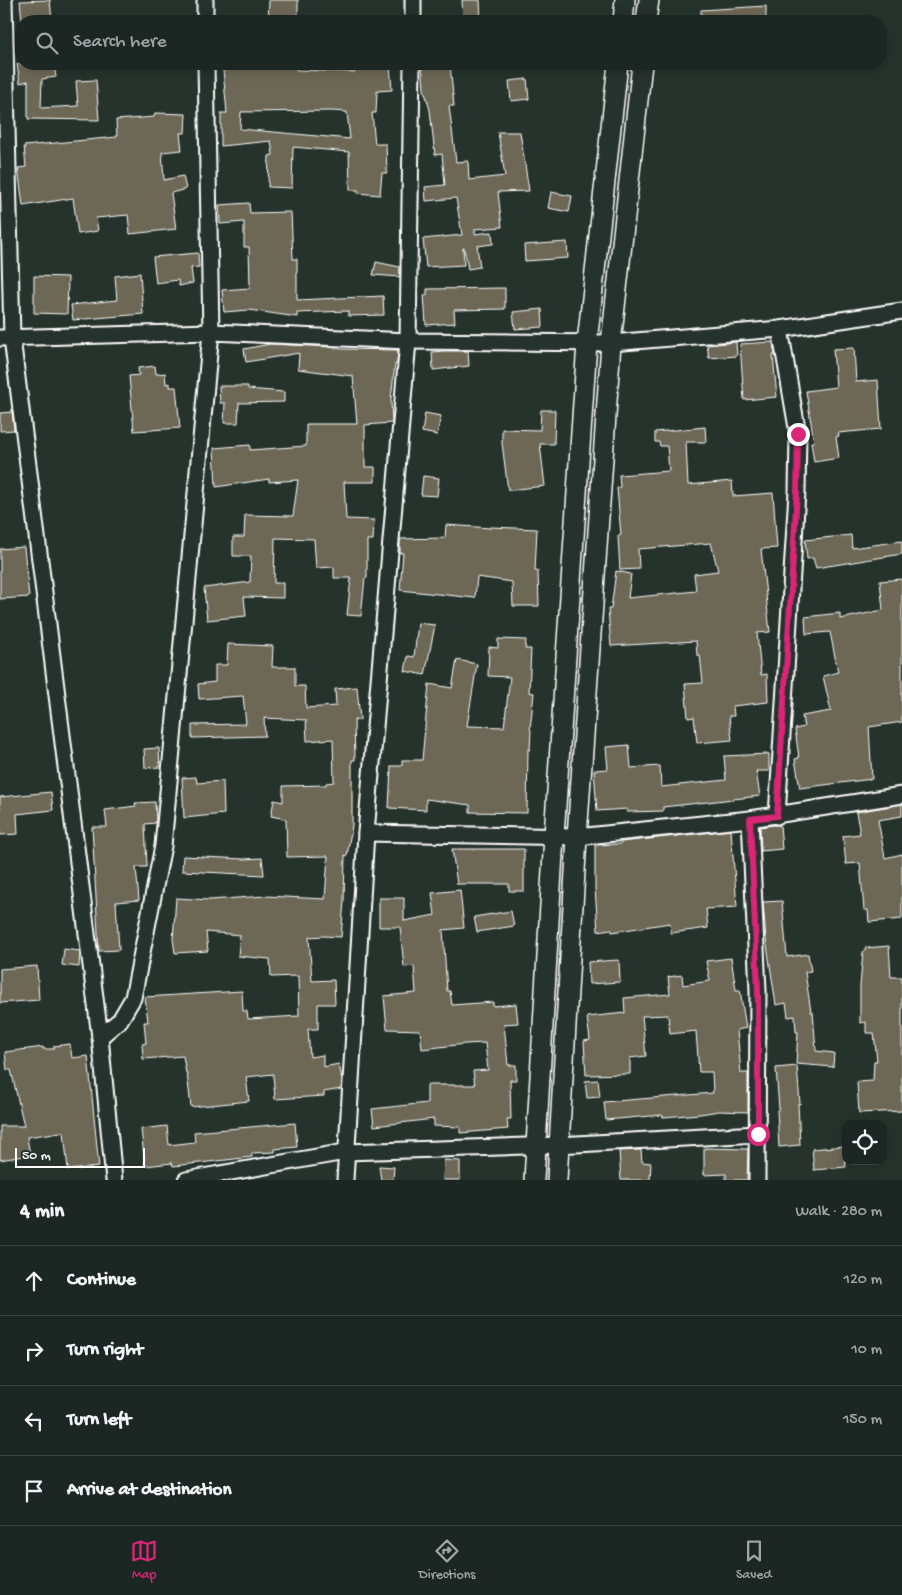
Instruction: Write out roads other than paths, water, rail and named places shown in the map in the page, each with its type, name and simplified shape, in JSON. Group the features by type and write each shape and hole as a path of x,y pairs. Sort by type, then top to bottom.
{"street":[{"path":"4,0 6,338 100,1037 114,1180"},
{"path":"205,0 205,15"},
{"path":"413,0 413,15"},
{"path":"624,15 625,0"},
{"path":"647,15 649,0"},
{"path":"100,1037 120,1020 133,998 163,846 211,332 206,70"},
{"path":"344,1180 366,833 408,341 412,70"},
{"path":"534,1180 534,1145 588,343 617,70"},
{"path":"557,1180 577,837 611,343 641,70"},
{"path":"6,338 211,332 408,341 611,343 780,329 902,312"},
{"path":"777,816 797,492 798,434 780,329"},
{"path":"366,833 577,837 777,816 902,795"},
{"path":"750,819 758,990 757,1180"},
{"path":"186,1180 345,1152 558,1145 758,1134"}]}
